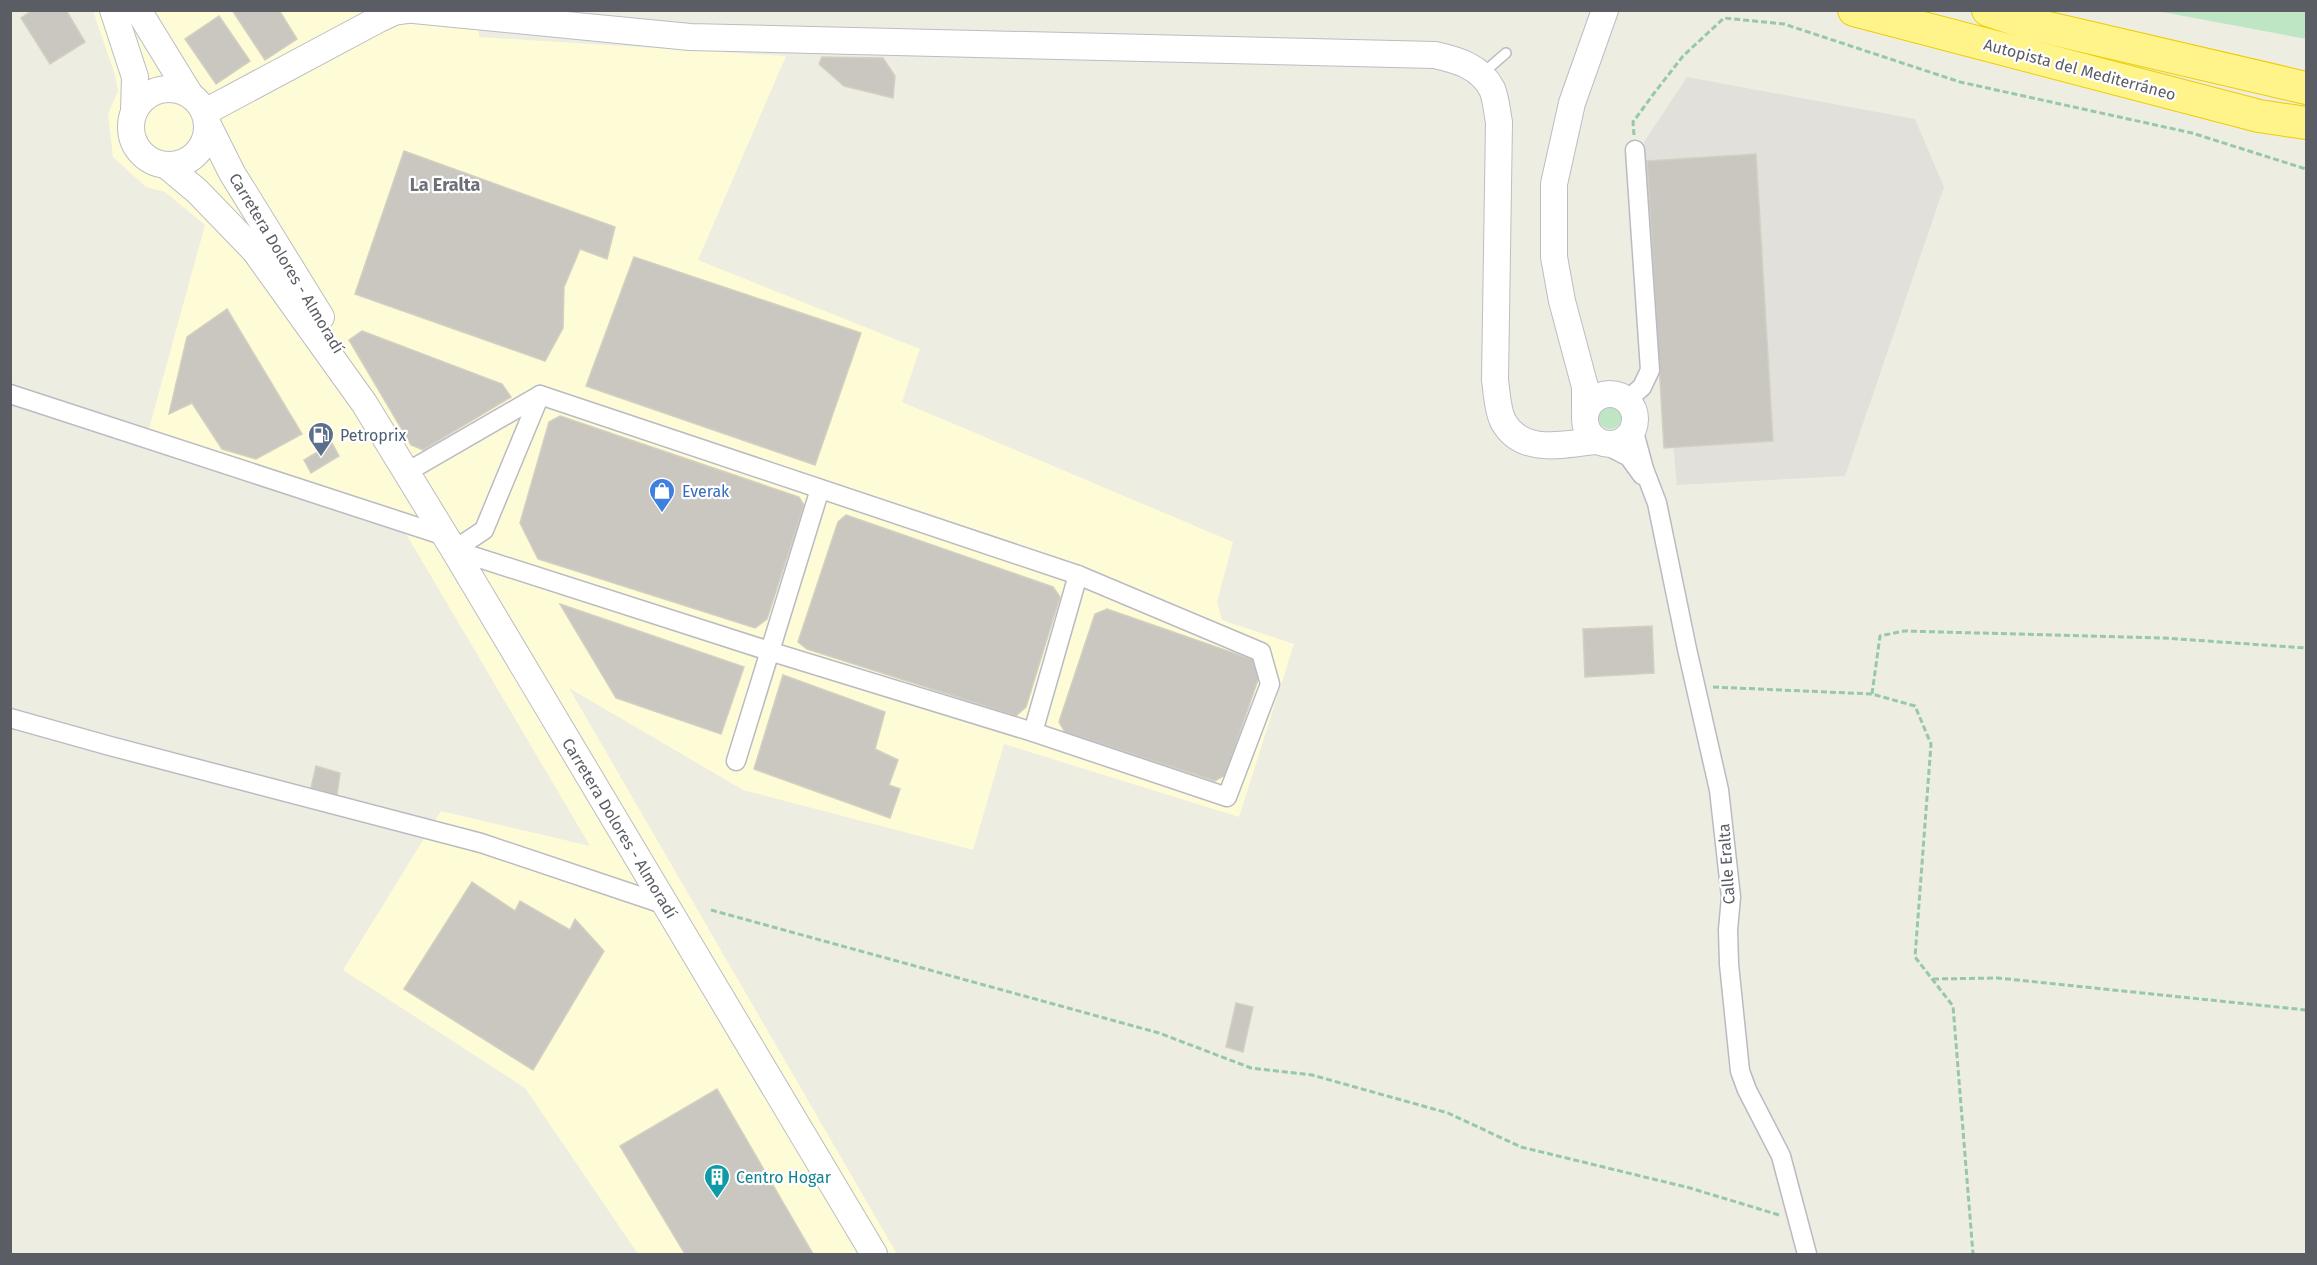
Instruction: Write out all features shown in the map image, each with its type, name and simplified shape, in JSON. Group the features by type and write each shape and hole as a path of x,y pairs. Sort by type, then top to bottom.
{"highway":[{"name":"Autopista del Mediterráneo","path":"1854,10 2259,116 2307,123"},
{"name":"Autopista del Mediterráneo","path":"1988,10 2027,22 2307,88"}],"street":[{"path":"113,10 135,77 134,111 131,123 136,147 144,157 155,163 167,166 180,164 196,154 206,138 207,119 199,101 189,93 138,10"},
{"path":"207,119 379,19 394,12 408,10"},
{"path":"414,10 690,37 1435,55 1460,61 1481,75 1492,90 1499,122 1495,380 1503,421 1523,441 1549,446 1600,442 1611,444 1625,439 1633,428"},
{"path":"1605,10 1572,103 1554,184 1554,257 1562,301 1585,387 1584,416 1587,431 1600,442 1629,457 1658,503"},
{"path":"134,111 141,100 152,92 170,88 189,93"},
{"name":"Carretera Dolores - Almoradí","path":"207,119 232,173 341,349 364,403"},
{"path":"1549,446 1572,430 1584,416 1592,400 1605,393 1620,397 1642,387 1650,370 1635,150"},
{"name":"Carretera Dolores - Almoradí","path":"167,166 197,191 255,251 364,403 450,543 874,1254"},
{"path":"1573,341 1600,381 1635,413 1633,428 1644,469 1658,503"},
{"path":"10,394 769,651 1033,732 1227,797 1270,684 1261,652 1078,575 540,395 407,472"},
{"path":"450,543 484,530 540,395"},
{"path":"736,761 820,489"},
{"name":"Calle Eralta","path":"1658,503 1719,790 1731,897 1728,930 1729,964 1740,1071 1747,1090 1781,1156 1807,1254"},
{"path":"1033,732 1078,575"},
{"path":"10,718 480,843 666,905"}],"lane":[{"path":"1481,75 1506,53"}],"path":[{"path":"1635,150 1634,122 1683,56 1724,18 1784,24 1960,82 2192,133 2307,169"},
{"path":"1872,694 1880,636 1904,631 2164,638 2307,648"},
{"path":"1696,687 1795,689 1872,694 1915,706 1931,744 1916,957 1953,1006 1974,1254"},
{"path":"711,910 1159,1033 1251,1068 1312,1075 1437,1110 1521,1147 1690,1188 1798,1221"},
{"path":"1933,979 1998,978 2307,1010"}],"shaded area":[{"path":"93,11 478,11 479,37 786,56 698,260 920,349 902,402 1233,542 1217,602 1222,620 1294,644 1239,817 1004,744 973,850 743,790 569,688 897,1254 638,1254 525,1088 343,970 441,811 590,846 392,510 148,432 205,225 165,192 146,187 113,157 108,114 118,91 115,75"},
{"path":"1687,77 1915,119 1944,187 1845,476 1677,485 1644,142"}],"green space":[{"path":"2157,11 2306,11 2306,39"},
{"path":"1610,407 1618,410 1621,418 1618,426 1610,429 1602,426 1599,418 1602,410"}],"building":[{"path":"33,10 66,10 85,42 50,64 21,18"},
{"path":"232,10 279,10 297,39 265,60"},
{"path":"219,16 250,61 216,84 185,39"},
{"path":"822,57 883,58 895,76 893,98 844,86 819,64"},
{"path":"404,151 615,227 607,259 580,249 564,287 563,328 545,361 355,294"},
{"path":"1756,154 1773,441 1664,448 1647,161"},
{"path":"634,257 861,333 815,465 586,386"},
{"path":"227,309 302,434 256,459 222,449 192,403 169,414 187,337"},
{"path":"362,331 502,384 511,397 423,450 411,445 349,340"},
{"name":"Everak","path":"560,416 799,497 804,505 767,619 755,628 538,559 520,523 549,422"},
{"name":"Petroprix","path":"332,443 339,456 311,473 304,460"},
{"path":"846,515 1053,587 1060,597 1026,707 1016,716 807,649 798,642 838,522"},
{"path":"560,604 744,667 721,734 616,698"},
{"path":"1107,609 1254,660 1259,677 1225,775 1215,781 1065,732 1059,722 1095,614"},
{"path":"1652,626 1654,673 1585,677 1583,629"},
{"path":"783,675 885,712 875,749 898,760 889,785 900,789 890,818 754,769"},
{"path":"316,766 340,773 337,795 311,788"},
{"path":"472,882 515,911 520,901 570,930 575,919 604,951 533,1070 404,989"},
{"path":"1236,1003 1253,1007 1243,1052 1226,1047"},
{"name":"Centro Hogar","path":"717,1089 813,1254 685,1254 620,1146"}],"place":[{"name":"Petroprix","path":"321,458"},
{"name":"Everak","path":"662,514"},
{"name":"Centro Hogar","path":"717,1200"}],"district":[{"name":"La Eralta","path":"445,185"}]}
